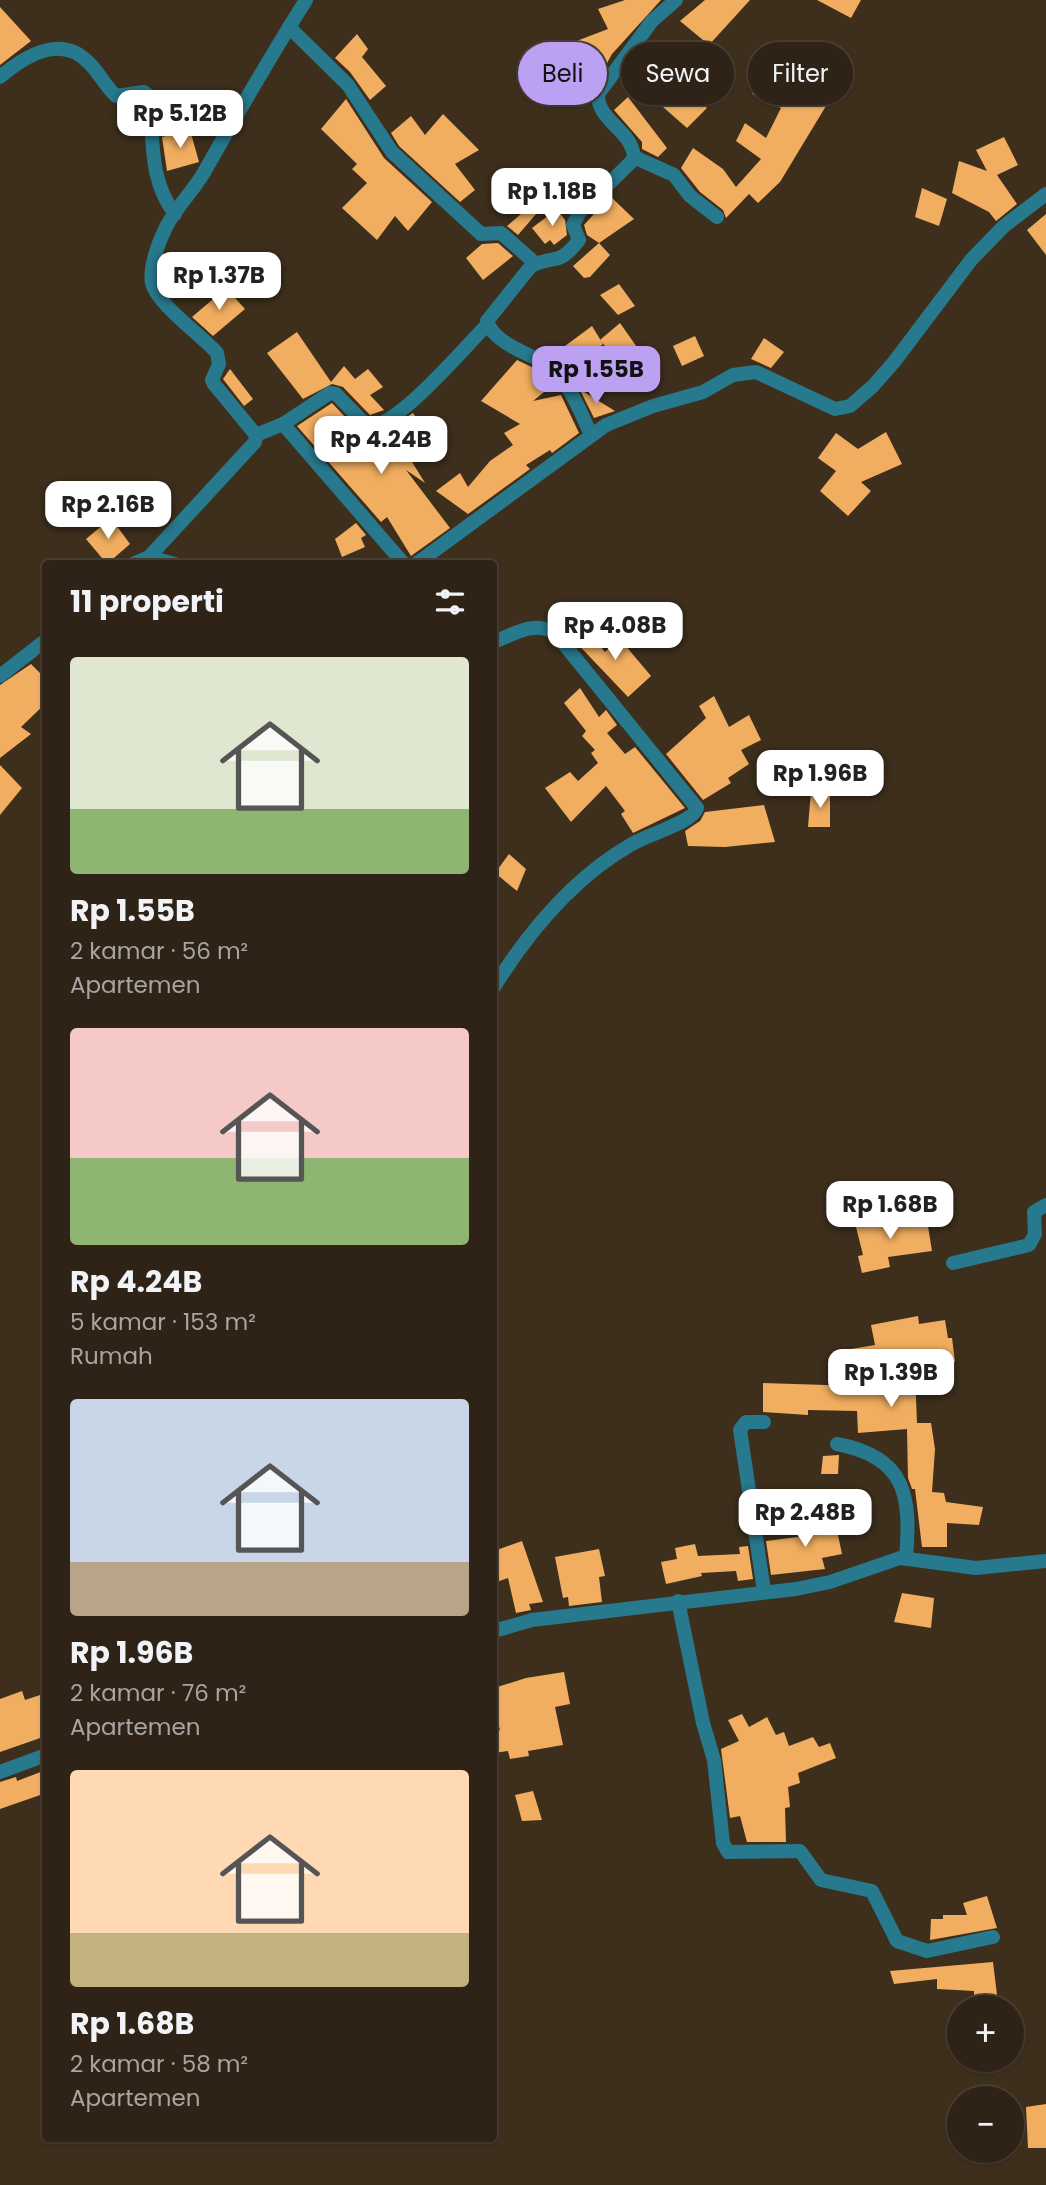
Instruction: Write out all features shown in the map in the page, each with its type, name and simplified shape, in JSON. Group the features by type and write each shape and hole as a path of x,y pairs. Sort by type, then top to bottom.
{"street":[{"path":"142,560 149,557 255,442 256,435 212,380 219,364 217,353 152,286 151,273 166,226 176,215 306,0"},
{"path":"676,0 652,21 598,94 600,109 629,141 634,156 674,175 690,196 718,217"},
{"path":"289,27 348,85 398,158 481,234 499,232 535,263"},
{"path":"0,77 39,51 69,49 86,59 116,96 144,92 149,96 156,182 176,215"},
{"path":"256,435 283,424 333,393 366,425 375,425 419,397 487,325 488,317 535,263 563,258 579,240 573,225 579,213 634,156"},
{"path":"421,560 606,425 653,406 703,392 743,372 770,377 835,410 850,406 873,386 894,362 971,260 1004,226 1046,194"},
{"path":"487,325 518,350 550,366 564,384 592,435"},
{"path":"283,424 401,560"},
{"path":"149,557 160,560"},
{"path":"497,641 532,627 545,626 555,633 697,808 691,817 633,843 593,870 563,897 512,958 497,982"},
{"path":"0,676 42,643"},
{"path":"953,1263 1029,1245 1035,1234 1034,1212 1046,1205"},
{"path":"764,1422 746,1423 740,1430 764,1591"},
{"path":"837,1444 870,1454 898,1478 906,1493 909,1524 906,1558"},
{"path":"497,1629 532,1620 830,1582 886,1561 906,1558 976,1568 1046,1561"},
{"path":"678,1601 703,1723 714,1760 723,1843 728,1852 800,1851 821,1880 872,1891 894,1938 927,1951 993,1937"},
{"path":"0,1772 42,1756"}],"building":[{"path":"625,0 661,0 621,42 607,63 607,42 574,42 608,29 598,9"},
{"path":"705,0 750,0 712,42 705,42 680,21"},
{"path":"817,0 861,0 851,18"},
{"path":"0,7 31,41 0,65"},
{"path":"357,34 368,49 362,57 386,86 370,100 350,72 335,58"},
{"path":"346,99 384,158 432,202 408,231 395,216 377,240 342,208 367,183 352,169 357,164 321,129"},
{"path":"213,100 216,124 190,127 187,102"},
{"path":"621,104 634,105 667,148 658,157 642,149 642,142 614,110"},
{"path":"704,105 707,108 687,128 663,107"},
{"path":"775,105 827,105 780,182 758,203 749,194 726,218 723,210 700,192 681,168 693,148 723,169 736,187 761,159 736,141 745,123 766,138 781,108"},
{"path":"443,114 479,150 455,164 475,190 460,202 399,146 391,133 411,116 425,135"},
{"path":"190,130 199,162 167,171 162,137"},
{"path":"1004,137 1018,165 997,175 1017,204 996,221 989,212 952,193 959,161 987,171 976,150"},
{"path":"922,188 947,199 939,226 915,217"},
{"path":"610,196 634,219 599,243 587,235 584,225"},
{"path":"537,200 543,206 518,235 507,226"},
{"path":"557,209 565,220 567,235 554,245 550,240 545,244 532,228"},
{"path":"1046,214 1046,255 1027,230"},
{"path":"498,243 513,256 483,280 466,258 482,244"},
{"path":"599,243 610,255 590,277 584,278 573,266"},
{"path":"619,284 635,306 618,315 600,295"},
{"path":"226,288 245,309 213,336 192,317"},
{"path":"620,323 646,360 626,372 600,340"},
{"path":"592,326 603,344 577,366 561,349"},
{"path":"297,332 331,382 344,366 355,379 368,369 383,387 370,395 384,410 370,415 343,387 332,384 303,399 267,353"},
{"path":"695,336 704,356 682,366 673,346"},
{"path":"764,338 784,352 771,368 751,359"},
{"path":"517,360 538,370 554,384 533,401 561,395 579,433 552,453 550,450 526,465 530,469 468,514 436,491 460,473 468,487 490,461 513,445 504,433 520,424 481,401"},
{"path":"230,369 253,399 244,406 223,379"},
{"path":"581,390 615,411 594,418"},
{"path":"332,403 346,418 333,434 358,455 386,436 382,433 413,413 423,428 401,444 425,483 406,470 450,528 411,556 387,517 381,522 297,426"},
{"path":"886,432 902,464 861,482 871,491 848,516 820,491 836,471 818,458 836,433 858,449"},
{"path":"111,518 130,544 112,560 104,560 86,539"},
{"path":"356,523 366,535 361,538 365,547 342,557 335,539"},
{"path":"585,628 605,652 619,638 651,676 628,697 570,636"},
{"path":"31,664 42,675 42,707 21,727 31,734 0,758 0,685"},
{"path":"580,688 599,717 606,710 617,725 607,733 625,754 635,747 685,808 633,833 621,814 625,811 606,786 571,822 545,788 570,772 578,781 598,763 591,753 595,750 582,736 586,731 564,703"},
{"path":"714,696 729,727 749,715 761,740 741,750 749,764 728,778 731,783 703,800 666,754 706,718 699,706"},
{"path":"0,765 22,788 0,815"},
{"path":"811,791 830,794 830,827 808,827"},
{"path":"764,805 775,842 725,847 688,846 685,831 700,821 705,812"},
{"path":"509,854 526,869 517,891 497,875 497,870"},
{"path":"869,1213 870,1224 927,1220 932,1251 888,1257 890,1267 862,1273 858,1256 863,1255 853,1215"},
{"path":"918,1316 919,1324 945,1320 948,1338 952,1338 955,1362 946,1362 948,1367 915,1372 917,1423 931,1423 935,1449 932,1492 944,1493 946,1502 983,1507 979,1525 947,1523 947,1547 922,1547 915,1489 912,1489 908,1478 907,1429 858,1433 857,1411 808,1410 808,1415 763,1412 763,1383 857,1386 851,1349 875,1345 871,1325"},
{"path":"839,1455 838,1474 821,1474 823,1456"},
{"path":"834,1516 842,1554 822,1558 825,1569 771,1575 766,1541 813,1535 810,1520"},
{"path":"522,1541 543,1602 529,1604 531,1610 516,1613 508,1578 497,1582 497,1550"},
{"path":"695,1544 698,1556 740,1554 739,1547 748,1546 753,1579 738,1581 736,1571 701,1573 702,1576 666,1584 661,1562 677,1559 675,1548"},
{"path":"599,1549 605,1576 599,1577 602,1602 569,1606 568,1597 563,1598 555,1557"},
{"path":"902,1593 934,1598 931,1628 894,1622"},
{"path":"564,1672 570,1704 555,1707 563,1745 528,1751 529,1756 510,1759 508,1751 497,1753 497,1730 500,1730 497,1720 497,1687 526,1678"},
{"path":"22,1691 25,1700 42,1694 42,1737 0,1752 0,1699"},
{"path":"742,1714 749,1727 767,1717 776,1735 784,1732 789,1746 813,1737 819,1747 830,1743 836,1758 798,1773 800,1783 788,1787 790,1807 785,1808 786,1842 747,1842 740,1816 730,1818 721,1749 739,1741 728,1720"},
{"path":"42,1772 42,1794 0,1809 0,1782 16,1777 17,1781"},
{"path":"533,1791 542,1820 522,1821 515,1795"},
{"path":"987,1896 997,1928 930,1940 931,1919 943,1919 943,1915 967,1915 963,1903"},
{"path":"993,1962 997,1995 974,1995 974,1991 937,1989 937,1979 894,1984 890,1971"},
{"path":"1046,2104 1046,2148 1028,2148 1026,2107"}]}
